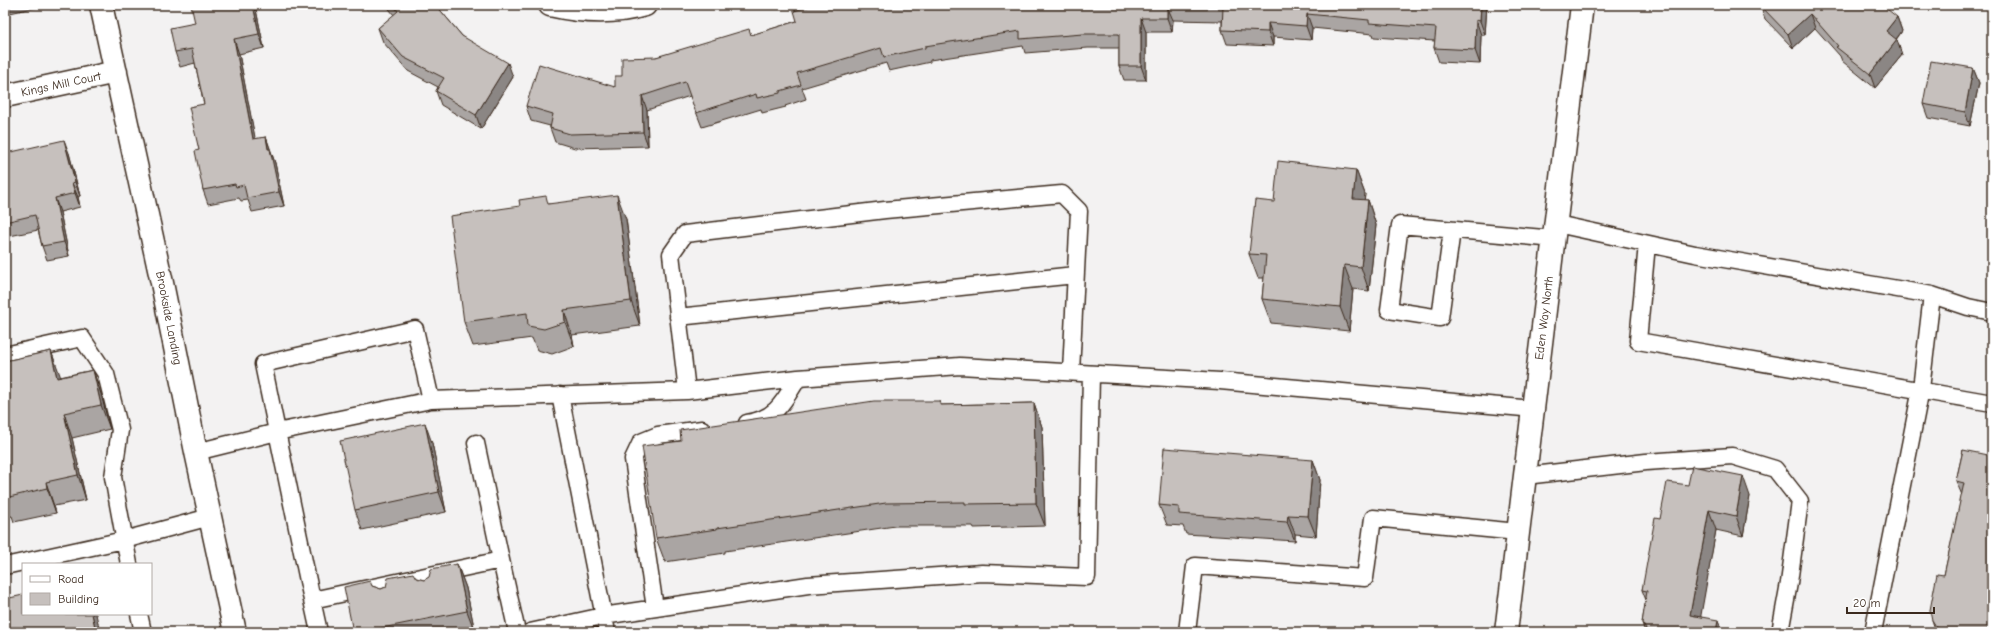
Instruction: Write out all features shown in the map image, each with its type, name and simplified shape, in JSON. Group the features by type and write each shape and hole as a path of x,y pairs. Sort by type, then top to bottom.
{"street":[{"name":"Brookside Landing","path":"100,5 162,283 196,452 235,632"},
{"path":"550,5 569,9 609,11 645,5"},
{"name":"Eden Way North","path":"1506,632 1556,232 1582,5"},
{"name":"Kings Mill Court","path":"5,96 116,72"}],"lane":[{"path":"687,391 671,254 685,234 885,210 1062,194 1079,211 1071,372"},
{"path":"1452,230 1440,318 1389,310 1400,225 1452,230 1556,232 1647,244 1695,254 1932,295 1968,307 1992,312"},
{"path":"1647,244 1638,341 1992,402"},
{"path":"678,317 1076,275"},
{"path":"1873,632 1921,389 1932,295"},
{"path":"319,632 263,364 415,329 431,400"},
{"path":"5,355 82,338 106,374 120,430 113,477 129,563"},
{"path":"196,452 277,432 431,400 687,391 798,378 960,366 1220,381 1533,409"},
{"path":"530,632 603,616 816,584 982,573 1087,577 1092,374"},
{"path":"655,608 633,459 641,442 658,435 760,421 780,409 798,378"},
{"path":"560,395 607,632"},
{"path":"476,442 517,632"},
{"path":"1525,476 1646,462 1732,456 1775,469 1800,502 1789,583 1780,632"},
{"path":"5,566 124,540 210,517"},
{"path":"1187,632 1195,566 1365,578 1373,518 1518,532"},
{"path":"312,600 385,591 428,582 501,560"},
{"path":"139,615 143,632"}],"building":[{"path":"191,5 253,5 259,34 234,39 253,139 266,137 279,192 247,198 244,185 236,187 235,184 203,190 195,151 199,150 189,107 204,104 192,49 175,52 170,28 195,23"},
{"path":"393,5 436,5 462,36 508,63 476,115 436,91 444,78 403,57 378,28 398,11"},
{"path":"814,5 1481,5 1480,21 1476,20 1475,50 1434,48 1436,28 1369,23 1369,20 1307,14 1306,26 1268,23 1268,32 1222,30 1223,7 1167,6 1167,18 1141,18 1141,66 1119,66 1119,34 1083,34 1020,39 1020,31 925,46 925,48 884,57 881,48 797,73 801,85 780,91 780,93 757,98 756,94 696,113 685,82 642,96 643,132 570,134 550,128 553,114 526,106 539,64 615,87 615,76 622,76 622,58 656,57 749,29 751,35 797,21 794,11"},
{"path":"1760,5 1882,5 1897,17 1886,31 1897,40 1870,74 1836,47 1838,46 1810,14 1788,34"},
{"path":"1931,61 1973,68 1965,112 1923,104"},
{"path":"64,140 75,182 72,183 75,193 55,198 64,242 42,246 35,215 5,222 5,143 7,153"},
{"path":"1278,161 1356,170 1353,199 1368,200 1361,267 1344,265 1340,307 1262,299 1266,255 1249,254 1255,200 1274,202"},
{"path":"617,195 631,301 564,310 565,322 544,329 528,326 527,313 464,322 450,216 520,206 519,200 546,196 548,204"},
{"path":"51,351 57,378 93,370 101,405 64,413 78,475 46,482 47,488 5,498 5,361"},
{"path":"874,401 940,401 940,405 1034,403 1036,503 886,503 656,538 642,446 681,441 680,430"},
{"path":"425,423 439,492 355,510 340,441"},
{"path":"1164,448 1313,460 1308,516 1288,515 1287,522 1179,514 1179,507 1159,505"},
{"path":"1963,450 1992,456 1992,632 1945,632 1937,628 1932,620 1930,610 1937,574 1944,575 1964,483 1956,481"},
{"path":"1692,466 1743,476 1736,516 1709,510 1690,615 1718,620 1716,632 1648,632 1642,623 1647,591 1642,590 1655,518 1660,519 1667,482 1688,485"},
{"path":"457,564 467,611 362,632 353,632 344,587 370,581 372,586 381,589 386,587 388,578 413,573 416,578 424,580 429,577 431,569"},
{"path":"22,595 22,615 92,615 96,632 5,632 5,599"}]}
